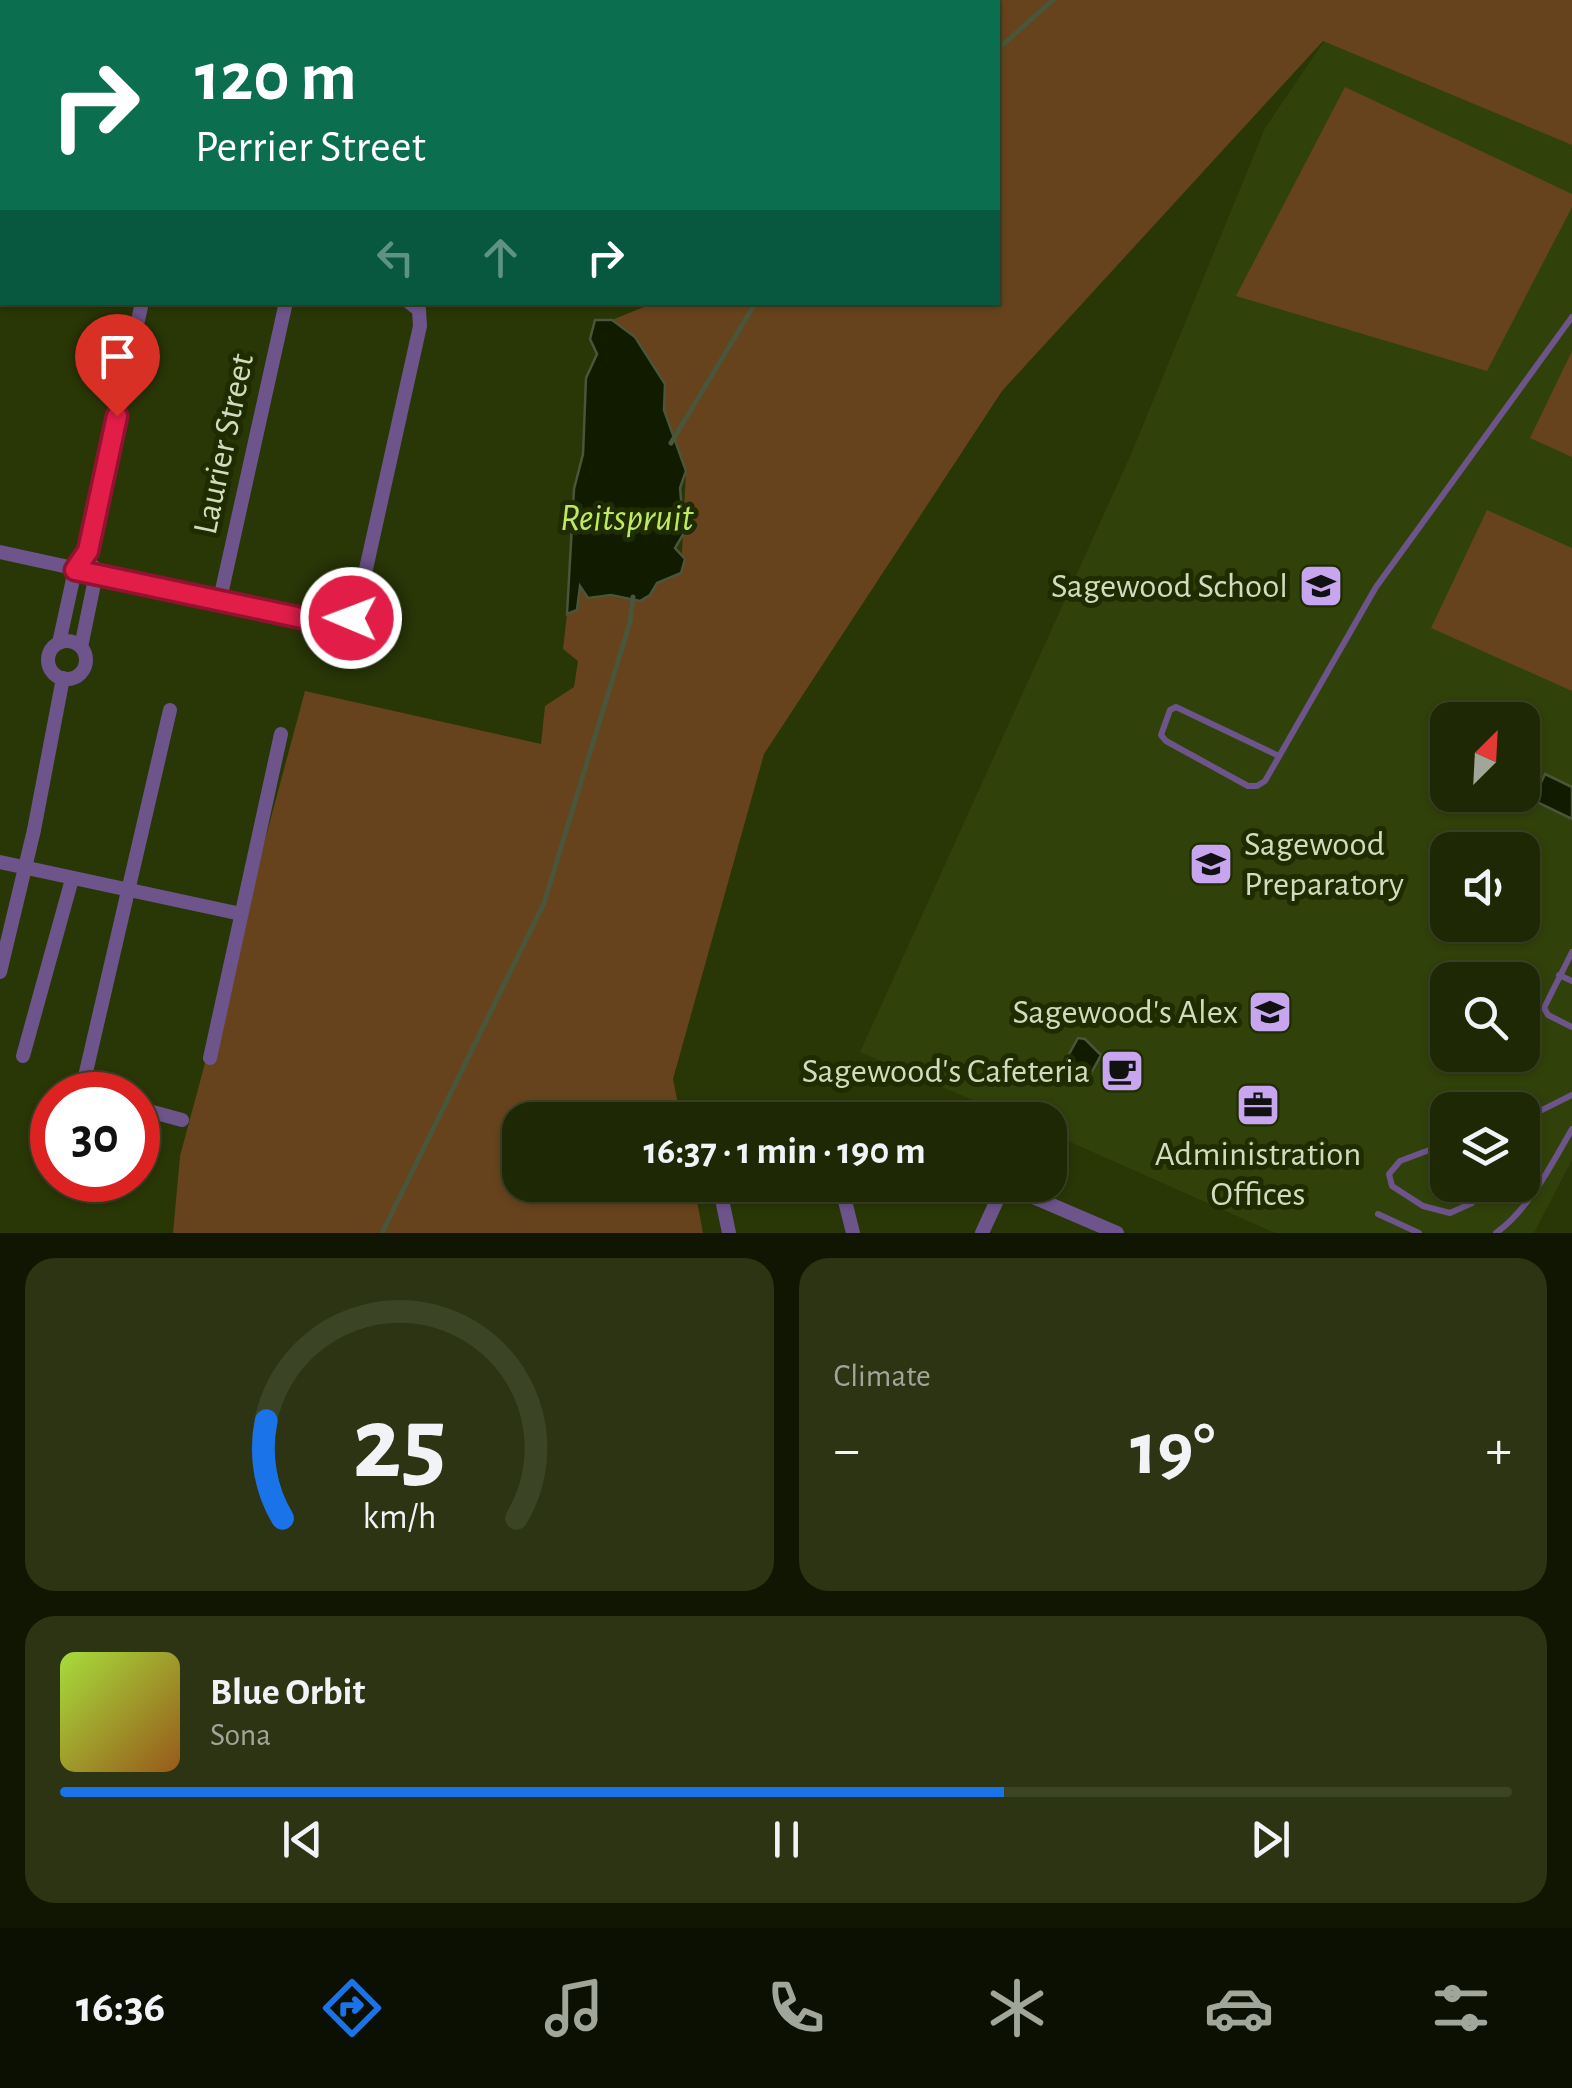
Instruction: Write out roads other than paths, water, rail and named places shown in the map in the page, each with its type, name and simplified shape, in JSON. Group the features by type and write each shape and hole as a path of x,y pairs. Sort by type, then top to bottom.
{"street":[{"path":"88,551 96,574 81,646 86,657 84,669 75,677 63,678 48,665 50,651 59,642 75,570 88,551 141,305"},
{"name":"Laurier Street","path":"220,599 285,305"},
{"path":"0,552 330,624 341,623 356,612 420,326 419,310 413,305"},
{"path":"59,642 81,646"},
{"path":"0,972 26,867 63,678"},
{"path":"86,1072 170,710"},
{"path":"210,1058 280,734"},
{"path":"0,862 241,914"},
{"path":"23,1056 72,879"},
{"path":"160,1114 182,1120"},
{"path":"723,1202 729,1233"},
{"path":"845,1202 853,1233"},
{"path":"982,1233 996,1202"},
{"path":"1044,1202 1118,1233"}],"lane":[{"path":"1279,756 1176,707 1170,710 1161,734 1166,741 1248,786 1265,780 1279,756 1376,586 1572,317"},
{"path":"1572,952 1544,1008 1548,1015 1572,1027"},
{"path":"1559,975 1572,981"},
{"path":"1540,1111 1572,1095"},
{"path":"1496,1233 1509,1223 1546,1175 1572,1129"},
{"path":"1430,1150 1400,1162 1389,1174 1392,1186 1423,1206 1450,1213 1473,1202"},
{"path":"1378,1214 1419,1233"}],"water":[{"name":"Reitspruit","path":"595,320 612,320 635,337 665,384 664,410 686,471 680,488 684,533 675,548 685,559 681,573 657,583 650,595 640,601 611,595 588,598 580,586 577,610 567,614 574,489 583,454 586,378 597,354 590,339"},
{"path":"1545,774 1572,787 1572,819 1540,803 1540,785"},
{"path":"1078,1038 1085,1039 1101,1055 1090,1075 1075,1073 1063,1065"}],"waterway":[{"name":"Reitspruit","path":"1000,47 1053,0"},
{"name":"Reitspruit","path":"671,443 754,305"},
{"name":"Reitspruit","path":"382,1233 544,903 630,622 633,597"}],"place":[{"name":"Sagewood School","path":"1321,586"},
{"name":"Sagewood Preparatory","path":"1211,864"},
{"name":"Sagewood's Alex","path":"1270,1012"},
{"name":"Sagewood's Cafeteria","path":"1122,1071"},
{"name":"Administration Offices","path":"1258,1105"}]}
